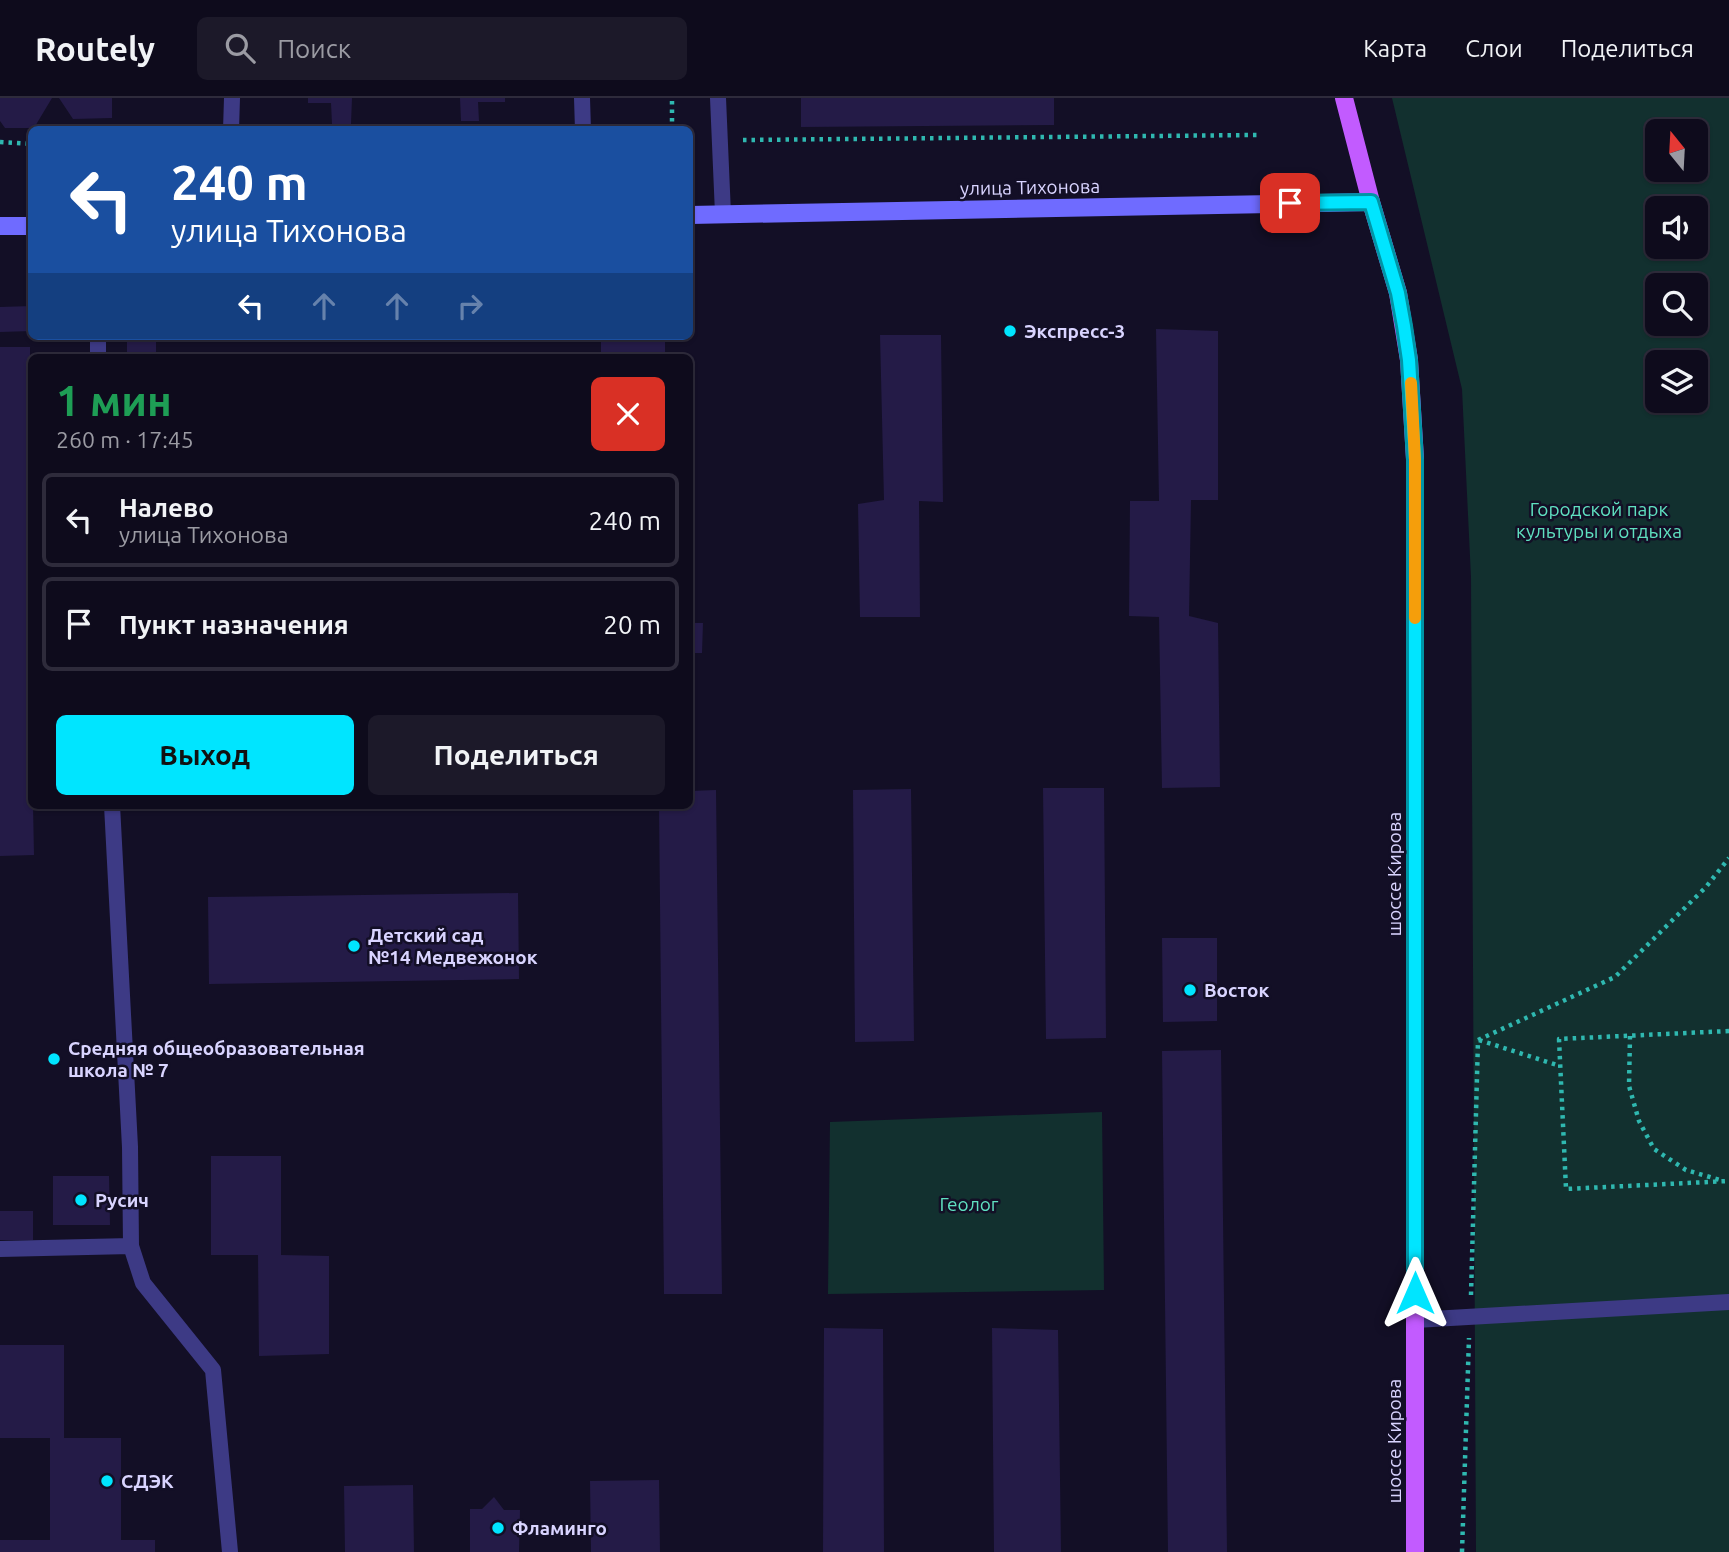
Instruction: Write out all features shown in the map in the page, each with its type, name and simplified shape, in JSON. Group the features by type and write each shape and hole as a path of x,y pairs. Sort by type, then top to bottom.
{"main road":[{"name":"шоссе Кирова","path":"1344,98 1398,293 1409,360 1415,460 1415,1552"},
{"name":"улица Тихонова","path":"693,215 1371,202"},
{"path":"0,226 28,226"}],"lane":[{"path":"231,126 232,98"},
{"path":"582,98 583,126"},
{"path":"718,98 723,214"},
{"path":"112,809 130,1147 131,1246 143,1283 213,1370 230,1552"},
{"path":"0,1249 131,1246"},
{"path":"1415,1320 1729,1302"}],"path":[{"path":"672,98 672,126"},
{"path":"720,140 1257,135"},
{"path":"0,142 28,144"},
{"path":"1560,1066 1478,1040 1615,977 1706,887 1729,858"},
{"path":"1726,1181 1566,1189 1559,1040 1729,1031"},
{"path":"1630,1036 1629,1086 1640,1121 1654,1149 1686,1170 1726,1181"}],"green space":[{"name":"Городской парк культуры и отдыха","path":"1392,98 1729,98 1729,1552 1476,1552 1471,577 1462,389"},
{"name":"Геолог","path":"1102,1112 1104,1290 828,1294 830,1122"}],"building":[{"path":"0,98 52,98 35,126 5,128 0,121"},
{"path":"59,98 112,98 112,118 73,119"},
{"path":"308,98 352,98 351,124 332,124 331,103 308,103"},
{"path":"460,98 505,98 505,102 478,102 479,121 461,121"},
{"path":"801,98 1054,98 1054,125 801,127"},
{"path":"28,306 28,331 0,332 0,307"},
{"path":"1156,329 1218,331 1218,500 1191,500 1189,616 1218,623 1220,787 1162,788 1159,617 1129,616 1130,501 1159,501"},
{"path":"880,335 941,335 943,502 919,501 920,617 860,617 858,504 884,500"},
{"path":"127,340 156,340 156,354 127,354"},
{"path":"601,340 665,340 665,354 601,354"},
{"path":"0,347 30,347 28,809 33,809 34,855 0,856"},
{"path":"693,623 703,623 702,653 693,653"},
{"path":"1043,788 1104,788 1106,1038 1046,1039"},
{"path":"911,789 914,1041 855,1042 853,790"},
{"path":"716,790 722,1294 664,1294 659,809 693,809 693,791"},
{"path":"518,893 519,979 209,984 208,897"},
{"path":"1162,938 1217,938 1217,1021 1163,1022"},
{"path":"1221,1050 1227,1552 1168,1552 1162,1051"},
{"path":"211,1156 281,1156 281,1255 329,1256 329,1354 259,1356 258,1255 211,1255"},
{"name":"Русич","path":"53,1176 109,1176 110,1225 53,1225"},
{"path":"0,1211 33,1211 33,1240 0,1240"},
{"path":"824,1328 883,1329 884,1552 823,1552"},
{"path":"992,1328 1058,1330 1061,1552 994,1552"},
{"path":"0,1345 64,1345 64,1438 121,1438 121,1540 155,1540 155,1552 0,1552 0,1540 50,1540 50,1438 0,1438"},
{"path":"659,1480 660,1552 591,1552 590,1481"},
{"path":"413,1485 414,1552 345,1552 344,1486"},
{"path":"494,1497 504,1510 520,1510 519,1552 470,1552 470,1509 482,1509"}],"slow traffic":[{"path":"1411,383 1415,460 1415,618"}],"place":[{"name":"Экспресс-3","path":"1010,331"},
{"name":"Детский сад №14 Медвежонок","path":"354,946"},
{"name":"Восток","path":"1190,990"},
{"name":"Cредняя общеобразовательная школа № 7","path":"54,1059"},
{"name":"Русич","path":"81,1200"},
{"name":"СДЭК","path":"107,1481"},
{"name":"Фламинго","path":"498,1528"}],"route":[{"path":"1290,203 1371,202 1398,293 1409,360 1415,460 1415,1293"}]}
